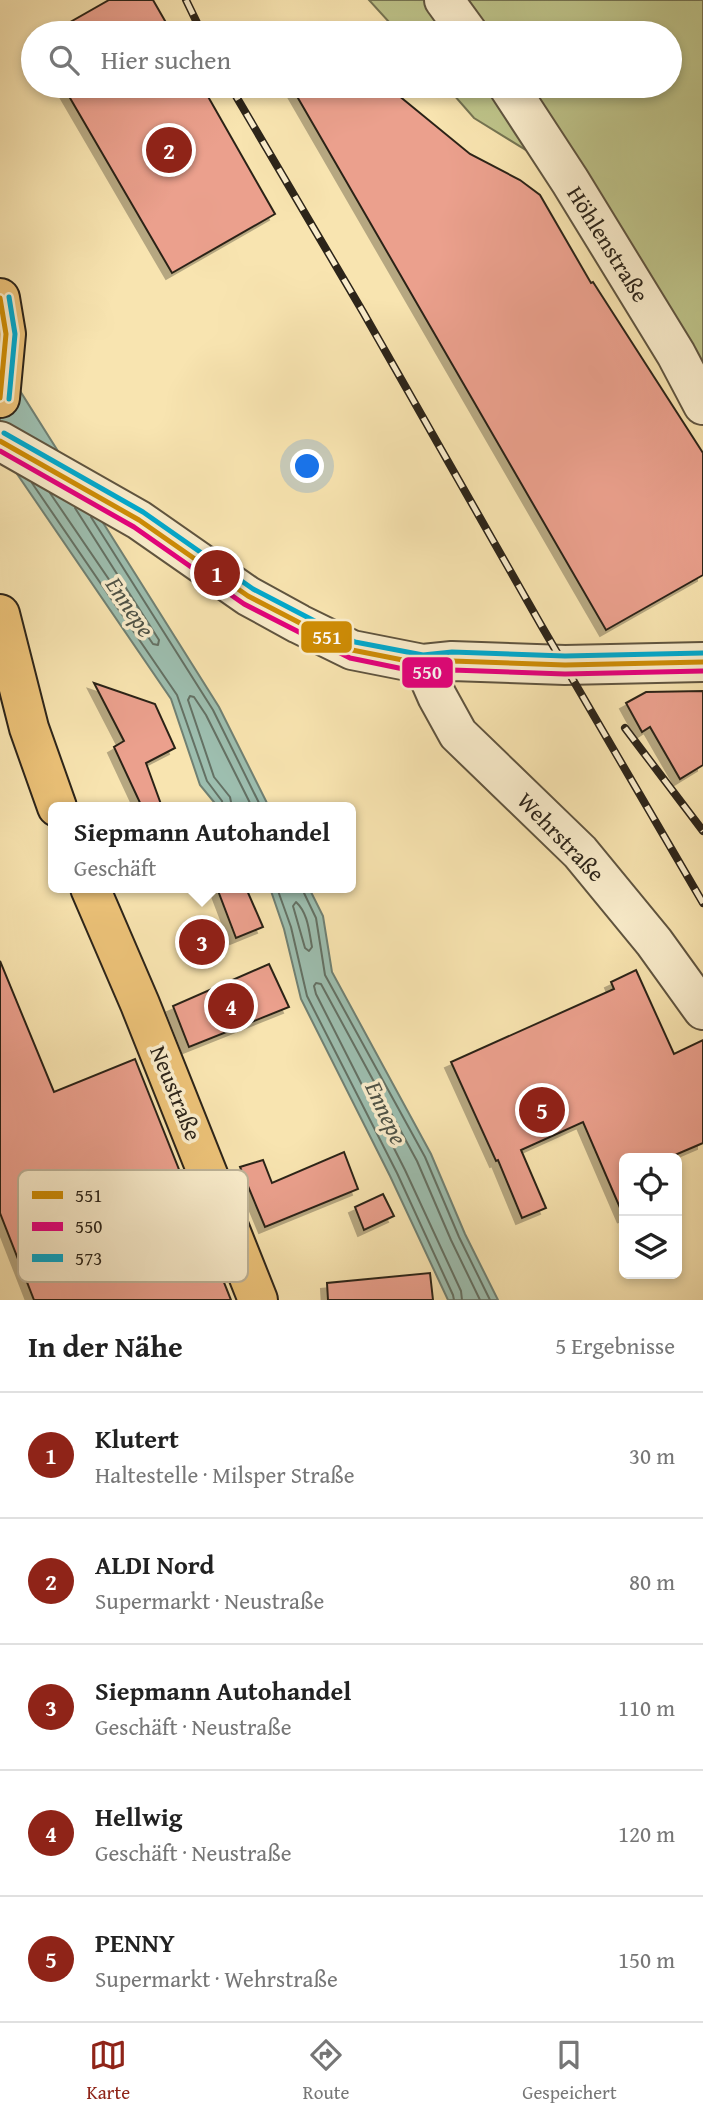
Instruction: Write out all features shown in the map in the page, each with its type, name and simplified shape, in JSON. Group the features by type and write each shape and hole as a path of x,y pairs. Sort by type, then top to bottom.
{"main road":[{"path":"0,298 6,334 0,398"},
{"path":"0,614 29,728 55,802"},
{"name":"Neustraße","path":"92,893 206,1170"},
{"name":"Neustraße","path":"248,1275 258,1300"}],"street":[{"path":"444,0 459,21"},
{"name":"Höhlenstraße","path":"516,98 669,342 703,405"},
{"path":"0,441 139,520 248,596 352,650 423,664 703,662"},
{"name":"Wehrstraße","path":"423,664 457,734 580,852 654,942 703,1010"}],"green space":[{"path":"369,0 703,0 703,397 568,176 474,118 456,98 682,98 682,21 388,21"}],"water":[{"name":"Ennepe","path":"0,359 219,707 266,802 214,802 200,785 171,699 0,449"},
{"name":"Ennepe","path":"272,893 312,893 323,916 332,972 431,1154 465,1234 498,1300 448,1300 390,1176 301,999 284,929"}],"building":[{"path":"109,0 153,0 165,21 72,21"},
{"path":"70,98 209,98 275,214 172,273"},
{"path":"298,98 402,98 470,154 520,180 540,195 591,283 593,282 703,453 703,575 606,630"},
{"path":"94,683 155,704 175,748 146,763 160,802 140,802 114,747 124,741"},
{"path":"703,691 703,765 680,779 650,727 642,732 626,703 646,692"},
{"path":"219,893 248,893 263,927 236,938"},
{"path":"0,961 54,1092 135,1059 179,1170 18,1170 18,1259 0,1213"},
{"path":"269,964 289,1007 189,1047 173,1006"},
{"path":"636,970 674,1054 703,1040 703,1143 680,1153 619,1153 619,1205 583,1122 521,1150 546,1208 522,1218 498,1160 496,1161 451,1062 614,989 611,982"},
{"path":"344,1152 358,1189 265,1227 248,1186 248,1170 241,1170 240,1167 263,1160 272,1183"},
{"path":"383,1194 394,1216 364,1230 355,1207"},
{"path":"430,1273 433,1300 328,1300 327,1283"},
{"path":"27,1282 224,1282 231,1300 34,1300"}],"railway":[{"path":"186,0 196,21"},
{"path":"237,98 703,903"},
{"path":"625,728 703,831"}],"transit line":[{"name":"573","path":"9,297 15,334 9,399"},
{"name":"551","path":"0,298 6,334 0,398"},
{"name":"573","path":"4,433 143,512 253,589 355,642 423,655 452,652 565,656 703,653"},
{"name":"551","path":"0,441 139,520 248,596 352,650 423,664 452,661 565,665 703,662"},
{"name":"550","path":"0,451 134,527 244,604 350,658 423,673 452,670 565,674 703,671"}],"place":[{"name":"ALDI Nord","path":"169,150"},
{"name":"Klutert","path":"217,573"},
{"name":"Siepmann Autohandel","path":"202,942"},
{"name":"Hellwig","path":"231,1006"},
{"name":"PENNY","path":"542,1110"}]}
